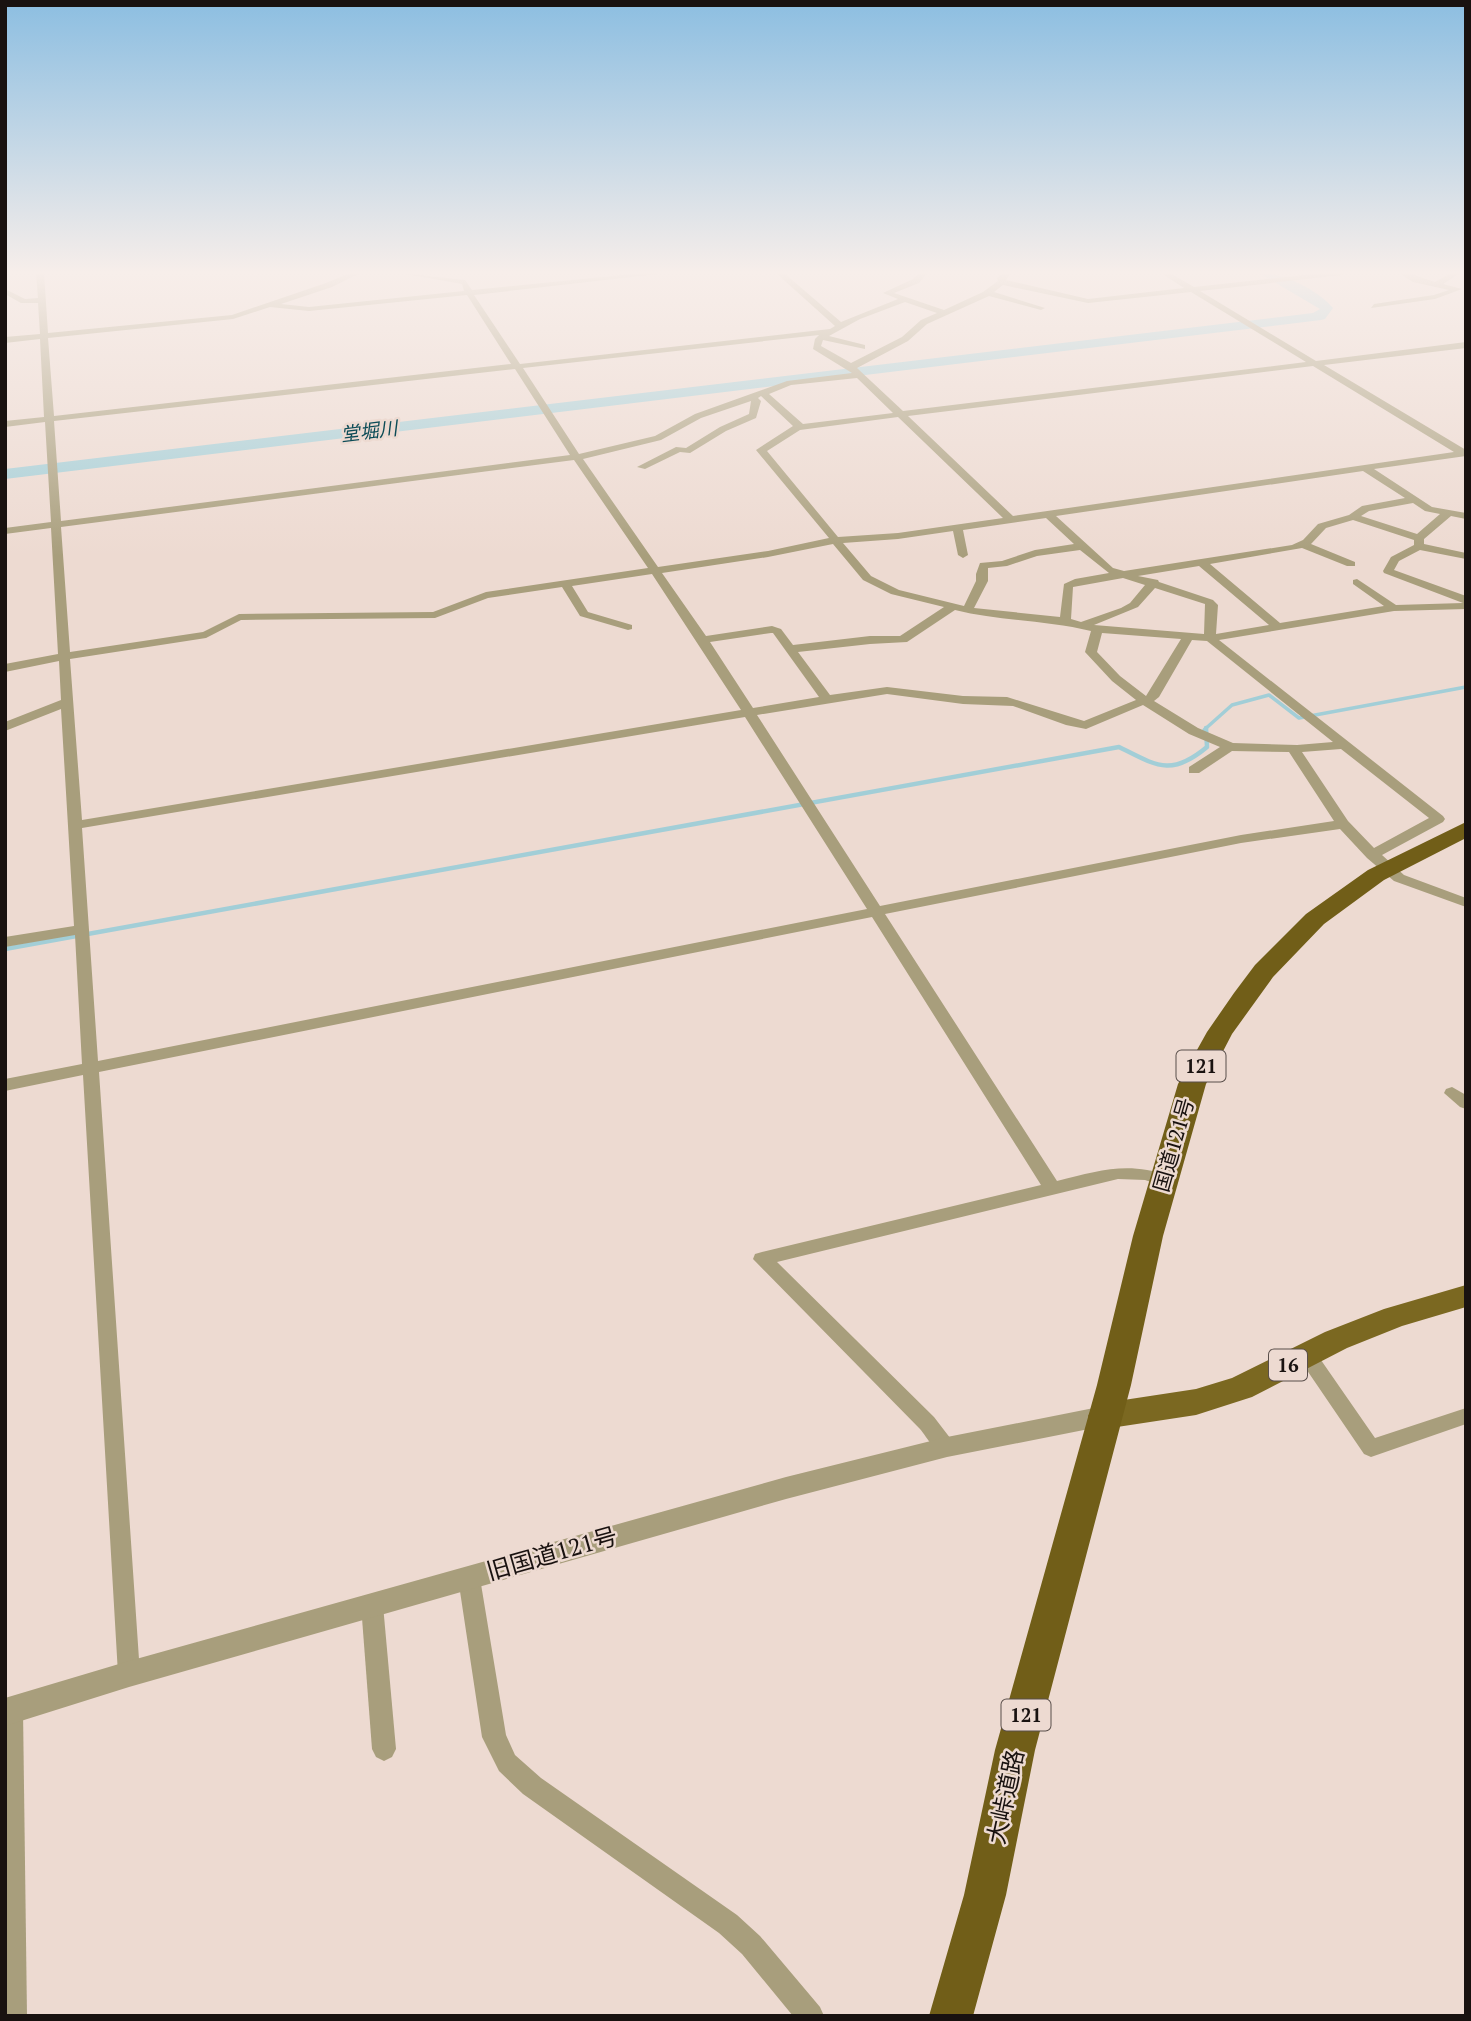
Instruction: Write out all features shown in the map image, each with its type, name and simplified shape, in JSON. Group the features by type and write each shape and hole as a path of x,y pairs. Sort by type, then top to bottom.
{"highway":[{"name":"国道121号","path":"1104,1416 1163,1180 1192,1083 1220,1032 1264,971 1315,919 1380,861 1466,829"},
{"name":"大峠道路","path":"951,2016 985,1895 1015,1750 1104,1416"}],"main road":[{"name":"16","path":"1104,1416 1196,1402 1241,1388 1336,1340 1394,1317 1466,1296"}],"street":[{"path":"47,367 129,1674"},
{"path":"5,424 498,367"},
{"path":"519,367 577,458 703,640 1052,1188"},
{"path":"848,367 901,414 1010,520"},
{"path":"5,531 577,458 659,438 698,416 790,383 854,371 860,367"},
{"path":"1288,367 798,428 761,450 874,583 895,592 952,607 993,616 1065,621 1097,629 1210,638 1394,608 1466,607"},
{"path":"1321,367 1464,453"},
{"path":"764,394 798,423 798,428"},
{"path":"642,467 679,449 687,452 723,429 749,419 753,415 756,401 753,398"},
{"path":"5,668 65,656 206,635 240,617 435,615 474,598 768,554 837,540 1010,520 1464,453"},
{"path":"1364,468 1429,509 1466,516"},
{"path":"1303,545 1322,526 1353,517 1368,507 1414,500"},
{"path":"1448,513 1419,542 1395,559 1388,571 1466,600"},
{"path":"1048,514 1107,569 1202,598 1211,604 1210,638"},
{"path":"1353,517 1466,556"},
{"path":"955,527 963,555"},
{"path":"1065,621 1068,586 1080,580 1303,545 1351,564"},
{"path":"967,610 982,581 984,565 1003,564 1035,553 1083,546"},
{"path":"1201,562 1278,626"},
{"path":"1083,625 1134,605 1154,582"},
{"path":"1357,582 1394,608"},
{"path":"565,584 584,614 628,627"},
{"path":"792,649 870,640 903,640 952,607"},
{"path":"703,640 772,629 792,649 828,700"},
{"path":"1097,629 1091,643 1094,657 1145,700 1178,722 1229,747 1295,751 1340,744"},
{"path":"76,825 876,691 902,689 963,700 1011,701 1079,725 1153,697 1189,636"},
{"path":"1210,638 1340,744 1438,819 1380,861"},
{"path":"5,727 68,702"},
{"path":"1194,769 1229,747"},
{"path":"1295,751 1343,824 1399,878 1462,896"},
{"path":"5,1085 1241,839 1343,824"},
{"path":"5,942 82,929"},
{"path":"947,1447 927,1423 762,1259 1118,1173 1146,1174 1163,1180"},
{"path":"1307,1355 1371,1448 1466,1416"},
{"name":"旧国道121号","path":"8,1711 129,1674 786,1489 947,1447 1104,1416"},
{"path":"469,1578 491,1727 507,1763 532,1786 728,1924 751,1945 811,2016"},
{"path":"372,1605 384,1749"},
{"path":"8,1711 14,2016"}],"waterway":[{"name":"堂堀川","path":"5,474 894,367"},
{"path":"1206,728 1232,705 1269,695 1299,718 1466,687"},
{"path":"5,949 1119,747 1154,763 1173,765 1207,747 1206,728"}]}
